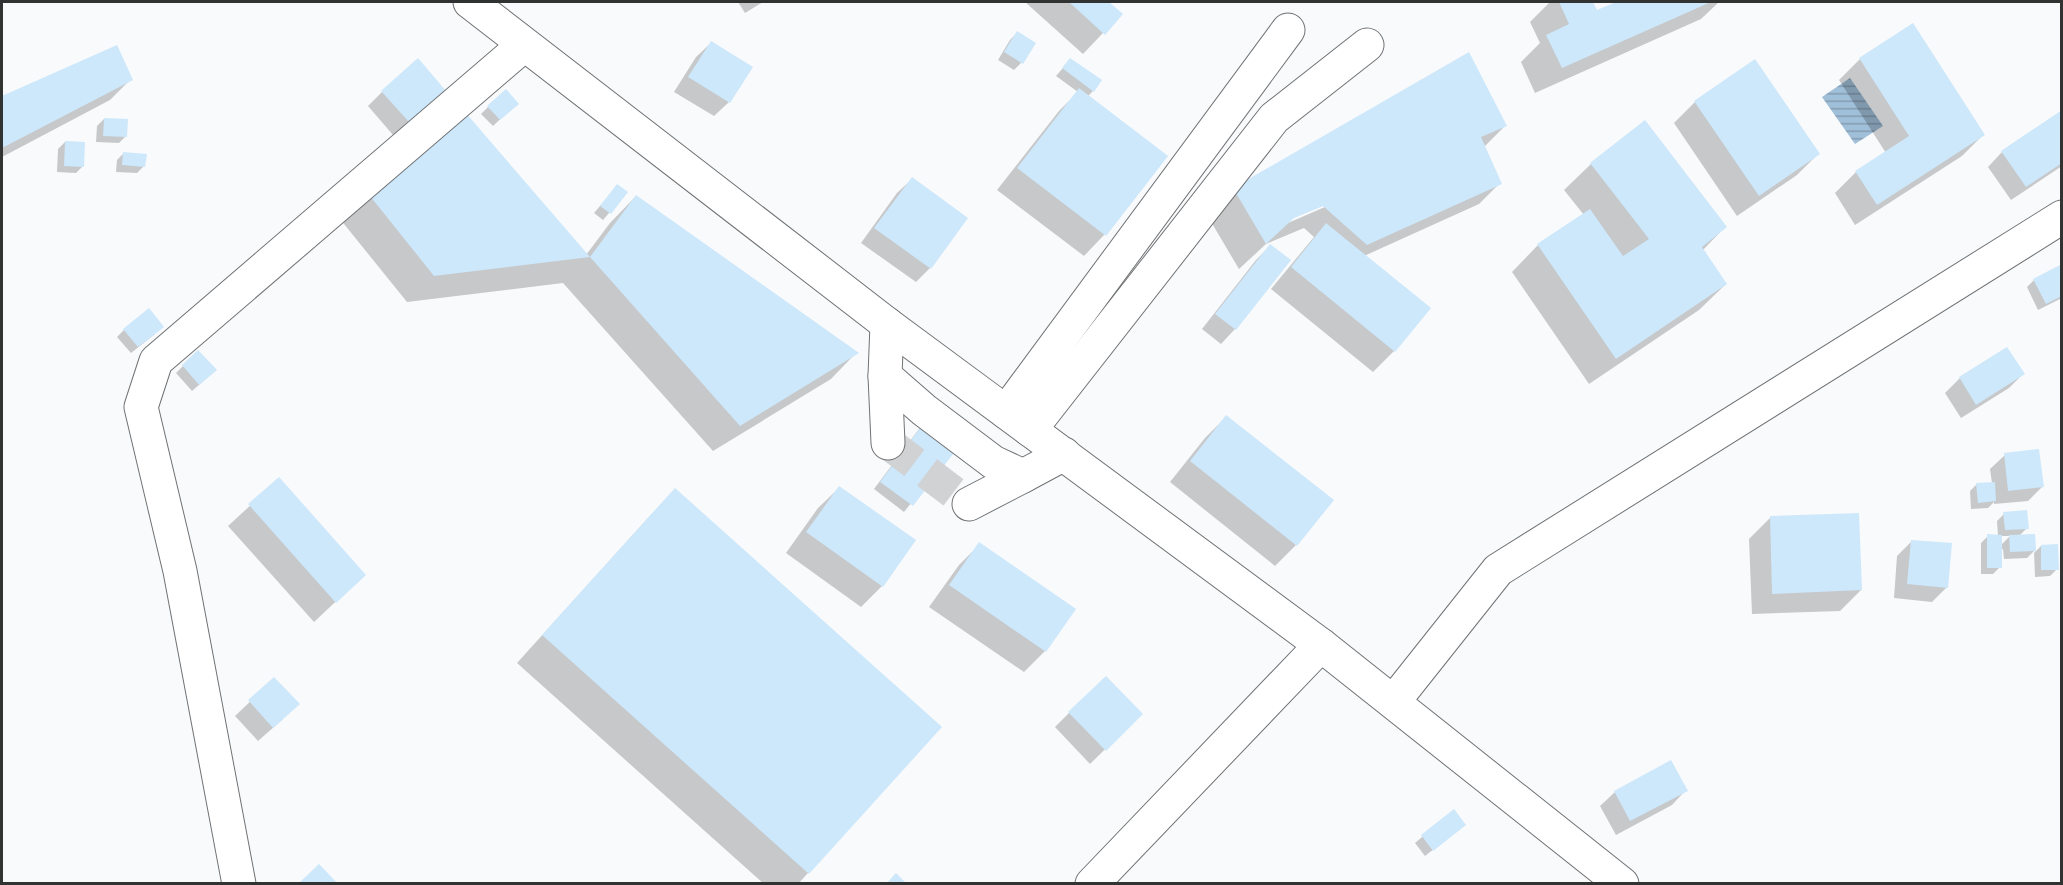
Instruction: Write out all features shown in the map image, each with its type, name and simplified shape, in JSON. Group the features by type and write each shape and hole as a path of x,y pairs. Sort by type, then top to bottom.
{"main road":[{"path":"470,2 887,324 1321,645 1622,884"},
{"path":"1018,421 1288,30"},
{"path":"239,884 180,571 141,407 156,361 524,45"},
{"path":"1018,421 1274,118 1368,45"},
{"path":"1394,701 1498,570 2061,217"},
{"path":"887,324 885,376 888,443"},
{"path":"885,376 924,410 993,462 1023,476"},
{"path":"969,504 1064,454"},
{"path":"1106,878 1321,645"}],"water":[{"path":"1850,78 1883,126 1855,144 1822,97"}],"building":[{"path":"1069,2 1109,2 1123,14 1105,35"},
{"path":"1559,2 1593,2 1597,10 1616,2 1711,2 1562,68 1546,35 1569,24"},
{"path":"1913,23 1985,135 1877,205 1855,171 1909,136 1859,58"},
{"path":"1017,31 1036,43 1023,64 1004,52"},
{"path":"711,41 753,67 730,103 688,77"},
{"path":"117,45 133,80 2,146 2,96"},
{"path":"1469,52 1507,126 1481,137 1502,184 1367,245 1323,206 1294,218 1266,244 1233,188"},
{"path":"418,58 446,91 409,122 381,91"},
{"path":"1070,58 1102,80 1094,92 1062,68"},
{"path":"1755,59 1820,154 1759,196 1694,101"},
{"path":"1079,88 1168,156 1106,236 1017,168"},
{"path":"506,89 519,104 500,120 487,106"},
{"path":"2062,110 2062,163 2026,187 2001,151"},
{"path":"465,112 590,257 434,276 366,191"},
{"path":"104,118 128,119 127,137 103,136"},
{"path":"1645,120 1727,227 1702,247 1727,284 1616,359 1537,244 1590,209 1623,256 1649,239 1590,163"},
{"path":"65,141 85,142 84,167 64,166"},
{"path":"123,152 147,154 145,167 122,165"},
{"path":"912,177 968,218 931,269 874,228"},
{"path":"617,184 628,192 611,214 600,206"},
{"path":"636,195 859,353 740,426 590,257"},
{"path":"1326,223 1431,308 1395,352 1291,267"},
{"path":"1270,244 1291,260 1236,330 1215,314"},
{"path":"2062,264 2062,296 2046,304 2033,279"},
{"path":"149,308 164,327 138,347 123,329"},
{"path":"2007,347 2025,374 1976,405 1959,377"},
{"path":"198,350 217,370 199,385 182,365"},
{"path":"1226,415 1334,500 1297,546 1190,461"},
{"path":"929,416 963,441 913,506 880,482"},
{"path":"2039,449 2044,487 2008,491 2004,453"},
{"path":"279,477 366,575 336,603 248,504"},
{"path":"1995,482 1996,501 1978,503 1976,483"},
{"path":"839,486 916,540 883,587 806,532"},
{"path":"675,488 942,727 809,874 542,635"},
{"path":"2027,510 2029,529 2005,530 2003,512"},
{"path":"1859,513 1862,590 1772,594 1770,516"},
{"path":"1987,534 2002,535 2002,568 1987,568"},
{"path":"2035,534 2036,551 2010,552 2009,535"},
{"path":"1911,540 1952,543 1948,588 1907,584"},
{"path":"979,542 1076,609 1046,652 949,585"},
{"path":"2058,544 2059,570 2041,570 2041,545"},
{"path":"1106,676 1143,714 1106,751 1068,712"},
{"path":"274,677 300,704 273,728 248,700"},
{"path":"1671,760 1688,791 1630,821 1614,791"},
{"path":"1454,809 1466,825 1433,851 1421,835"},
{"path":"319,864 338,884 298,884"},
{"path":"896,873 907,884 886,884"}],"tunnel":[{"path":"888,443 969,504"}]}
